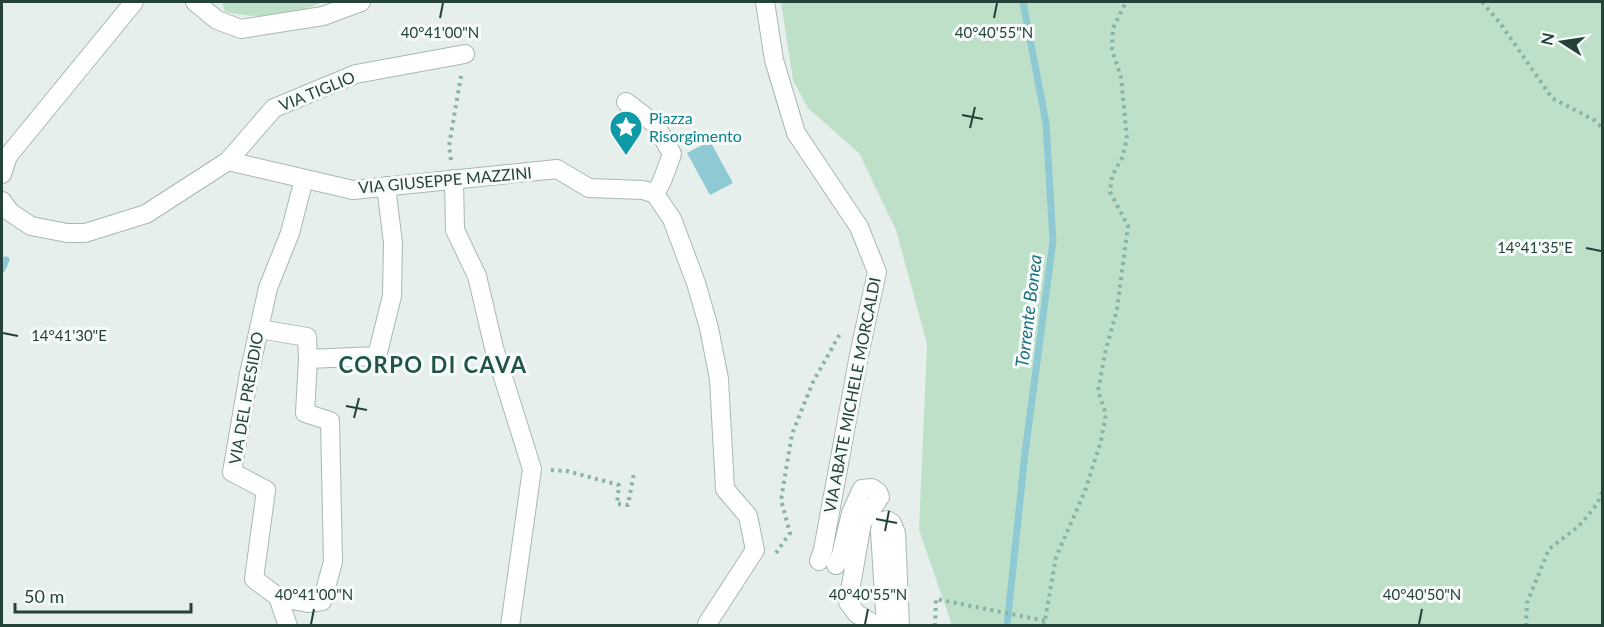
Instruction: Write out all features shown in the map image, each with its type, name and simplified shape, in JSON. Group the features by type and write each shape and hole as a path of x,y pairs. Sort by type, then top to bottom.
{"street":[{"path":"2,174 8,156 134,2"},
{"path":"195,2 217,20 241,29 323,16 361,2"},
{"name":"VIA ABATE MICHELE MORCALDI","path":"765,2 774,60 796,133 859,227 877,272 823,550 828,563 841,555 855,505 862,489 872,488 878,492 880,497 862,523 848,602 857,614 877,626"},
{"name":"VIA TIGLIO","path":"2,201 10,212 31,226 67,233 85,233 146,214 228,161 274,108 356,74 465,54"},
{"path":"626,102 655,124 672,154 655,194 672,219 703,306 719,379 725,489 748,516 755,550 707,624"},
{"name":"VIA GIUSEPPE MAZZINI","path":"228,161 353,190 557,169 589,188 643,190 655,194"},
{"name":"VIA DEL PRESIDIO","path":"278,597 254,579 266,490 232,472 249,374 268,288 290,233 304,179"},
{"path":"454,179 455,230 477,276 494,348 532,469 510,626"},
{"path":"308,359 377,356 392,296 393,243 386,186"},
{"path":"259,329 307,337 305,413 330,421 333,562 322,601 308,603 278,597"},
{"path":"886,626 879,531 882,521 887,520 892,524 896,533 900,626"},
{"path":"278,597 288,626"}],"path":[{"path":"935,626 936,599 1045,623 1056,557 1085,491 1101,441 1106,414 1098,391 1104,353 1117,309 1128,226 1110,192 1112,176 1122,158 1127,139 1121,76 1112,50 1113,28 1125,2"},
{"path":"1482,2 1500,23 1552,98 1594,120 1602,128"},
{"path":"454,179 449,146 465,54"},
{"path":"769,562 790,533 781,500 792,434 813,382 850,316 868,312"},
{"path":"532,469 567,471 619,485 617,504 628,505 634,473"},
{"path":"1526,626 1527,603 1549,549 1579,526 1597,504 1602,492"}],"green space":[{"path":"222,2 323,2 296,12 275,16 253,16 225,12"},
{"path":"781,2 1602,2 1602,625 952,625 919,530 927,344 896,230 859,153 808,108 793,80"}],"water":[{"path":"710,141 733,183 710,195 687,153"}],"waterway":[{"name":"Torrente Bonea","path":"1007,626 1025,453 1053,241 1046,123 1023,2"},
{"path":"2,269 6,260"}],"place":[{"name":"Piazza Risorgimento","path":"626,156"}],"district":[{"name":"CORPO DI CAVA","path":"433,365"}]}
